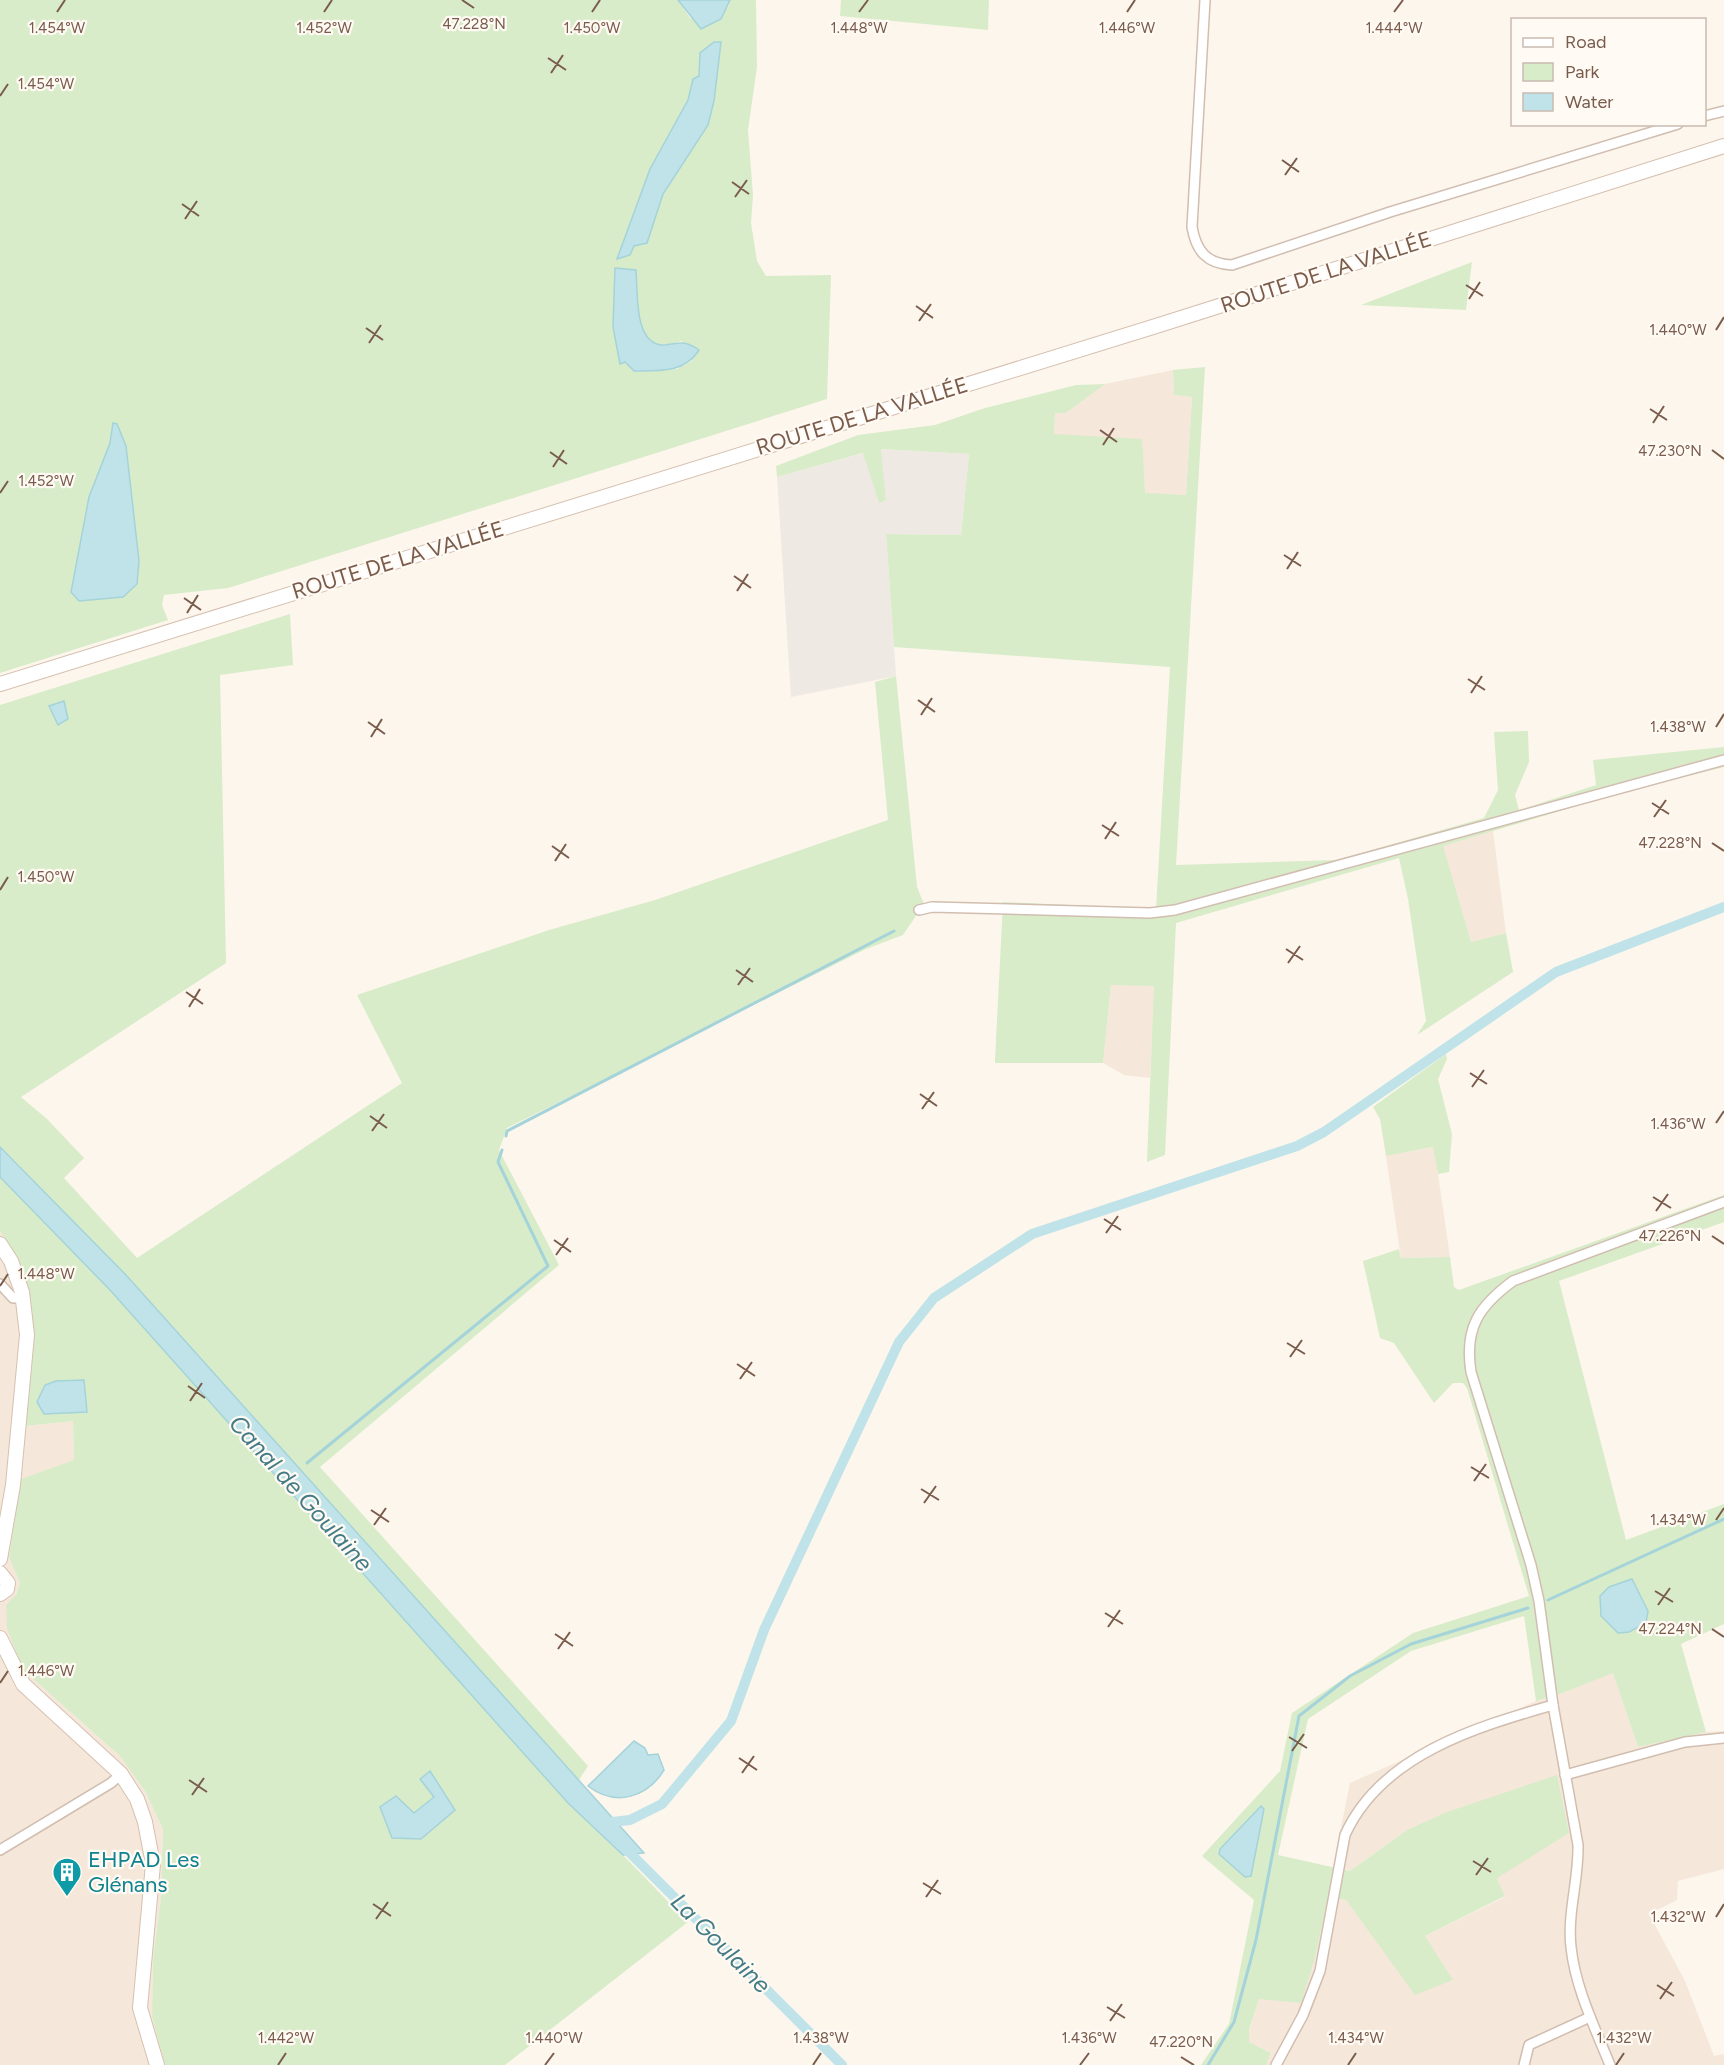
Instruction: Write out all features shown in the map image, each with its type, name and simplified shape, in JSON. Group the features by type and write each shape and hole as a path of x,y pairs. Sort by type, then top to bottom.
{"main road":[{"name":"ROUTE DE LA VALLÉE","path":"0,684 977,381 1724,146"},
{"path":"0,1244 11,1261 24,1298 27,1335 13,1485 0,1559"},
{"path":"0,1573 8,1583 7,1588 0,1594"},
{"path":"0,1638 14,1672 32,1695 121,1774 137,1799 150,1840 153,1864 140,2008 157,2065"}],"street":[{"path":"1205,0 1192,227 1195,245 1200,253 1217,264 1232,265 1401,209 1671,126"},
{"path":"1706,116 1724,111"},
{"path":"919,910 932,907 1150,913 1175,910 1724,760"},
{"path":"1610,2065 1590,2017 1571,1947 1579,1867 1578,1845 1552,1705 1539,1601 1532,1565 1471,1372 1468,1354 1471,1332 1477,1316 1513,1281 1724,1202"},
{"path":"0,1284 13,1298 24,1298"},
{"path":"1276,2065 1303,2015 1320,1971 1345,1835 1354,1816 1374,1793 1417,1756 1502,1719 1552,1705"},
{"path":"1565,1775 1685,1742 1724,1738"},
{"path":"0,1850 111,1783 121,1774"},
{"path":"1524,2065 1529,2045 1590,2017"}],"shaded area":[{"path":"1173,370 1174,395 1192,397 1186,495 1145,494 1054,434 1055,413 1066,413 1105,384"},
{"path":"880,449 969,454 961,535 886,534 896,676 791,697 777,477 864,453 879,502 886,500"},
{"path":"1493,831 1506,933 1471,942 1442,846"},
{"path":"1111,984 1155,986 1150,1078 1124,1075 1103,1063"},
{"path":"1434,1147 1450,1257 1401,1258 1386,1156"},
{"path":"0,1231 12,1248 32,1308 33,1349 29,1359 26,1426 73,1421 74,1460 21,1480 9,1557 20,1583 16,1595 22,1669 120,1756 145,1791 163,1829 161,1897 153,1959 152,2017 165,2065 0,2065"},
{"path":"1613,1672 1638,1747 1706,1732 1724,1731 1724,1869 1678,1881 1677,1900 1649,1914 1685,1981 1714,2056 1724,2054 1724,2065 1266,2065 1271,2053 1249,2042 1249,2031 1259,1999 1315,1958 1327,1895 1346,1900 1416,1995 1425,1936 1505,1897 1497,1878 1407,1830 1350,1871 1333,1866 1350,1783 1536,1701 1560,1694"}],"green space":[{"path":"0,0 678,0 690,18 728,7 730,0 756,0 757,67 748,130 753,195 751,223 757,261 766,276 831,275 827,399 228,588 164,595 162,605 168,620 0,673","holes":["721,42 708,125 663,194 647,243 634,246 618,259 650,169 688,100 693,79 699,76 700,53","615,268 637,320 648,338 661,345 682,341 692,361 677,369 634,371 618,357 619,349 613,327"]},
{"path":"841,0 989,0 988,30 840,16"},
{"path":"1472,262 1466,310 1361,305"},
{"path":"1205,367 1176,865 1337,860 1484,818 1498,790 1494,732 1528,731 1529,762 1515,795 1519,810 1596,785 1593,760 1724,747 1724,767 1624,792 1443,846 1471,942 1506,933 1513,972 1417,1035 1426,1021 1408,899 1399,858 1176,923 1165,1155 1147,1162 1154,986 1111,985 1103,1063 995,1063 995,1060 1003,902 1156,909 1170,667 894,647 886,534 961,535 969,454 881,449 886,500 879,503 863,453 777,477 776,466 858,435 935,425 985,408 1076,385 1105,384 1066,413 1055,413 1054,434 1142,439 1145,493 1186,495 1192,397 1174,395 1173,370"},
{"path":"290,614 293,665 220,675 226,963 21,1097 47,1119 84,1158 64,1178 137,1258 402,1083 357,995 549,930 655,900 888,820 875,682 896,676 917,887 924,904 903,935 866,949 507,1128 499,1150 559,1265 320,1467 588,1766 579,1780 126,1275 0,1147 0,705"},
{"path":"1446,1054 1447,1059 1438,1079 1452,1134 1449,1172 1438,1174 1433,1147 1386,1156 1380,1119 1373,1107"},
{"path":"0,1177 110,1290 568,1803 623,1855 688,1922 505,2065 165,2065 152,2017 153,1959 161,1897 163,1829 145,1791 120,1756 22,1669 7,1628 6,1605 16,1595 20,1583 9,1557 21,1479 74,1460 73,1421 26,1426 29,1358 33,1349 32,1308 12,1248 0,1231"},
{"path":"1724,1195 1724,1222 1559,1281 1626,1540 1724,1504 1724,1624 1681,1644 1706,1732 1638,1747 1613,1673 1536,1701 1524,1616 1411,1651 1308,1719 1278,1855 1350,1871 1407,1830 1447,1812 1557,1775 1569,1833 1497,1878 1505,1896 1425,1936 1453,1980 1415,1995 1346,1900 1328,1896 1315,1958 1301,2003 1259,1999 1249,2030 1249,2042 1271,2053 1266,2065 1201,2065 1229,2024 1254,1900 1202,1856 1280,1771 1292,1713 1413,1633 1529,1596 1467,1388 1463,1383 1453,1383 1434,1403 1394,1343 1380,1338 1363,1261 1399,1249 1401,1258 1450,1257 1454,1287 1459,1290"}],"water":[{"path":"678,0 730,0 721,19 701,29"},
{"path":"714,42 721,42 714,101 708,125 663,194 647,243 634,246 630,255 617,259 650,169 688,100 693,79 699,76 700,53"},
{"path":"615,268 636,270 639,316 647,337 655,343 665,345 682,343 690,345 699,350 693,358 679,367 662,370 634,371 625,362 620,364 613,327"},
{"path":"113,423 117,424 126,446 139,561 137,584 123,597 79,601 71,592 89,497 110,443"},
{"path":"64,701 68,719 58,725 49,706"},
{"name":"Canal de Goulaine","path":"0,1147 126,1275 644,1853 623,1855 568,1803 110,1290 0,1177"},
{"path":"84,1380 87,1412 44,1414 37,1402 45,1385 56,1381"},
{"path":"1632,1579 1648,1611 1646,1623 1629,1632 1618,1633 1601,1616 1600,1596 1609,1587"},
{"path":"634,1741 645,1748 648,1755 658,1754 664,1770 657,1780 640,1793 619,1798 598,1792 588,1786"},
{"path":"430,1771 455,1810 421,1839 392,1838 380,1807 396,1796 414,1813 434,1797 420,1779"},
{"path":"1261,1806 1264,1809 1251,1876 1245,1877 1219,1854 1220,1849"}],"waterway":[{"path":"604,1823 630,1820 662,1804 731,1721 764,1630 899,1342 934,1298 1032,1234 1297,1146 1324,1132 1556,972 1724,907"},
{"path":"506,1136 507,1131 894,931"},
{"name":"Canal de Goulaine","path":"307,1463 548,1266 498,1162 502,1150"},
{"path":"1548,1600 1724,1519"},
{"path":"1208,2065 1234,2022 1256,1940 1299,1716 1350,1676 1411,1644 1528,1608"},
{"name":"La Goulaine","path":"622,1845 842,2065"}],"place":[{"name":"EHPAD Les Glénans","path":"67,1898"}]}
